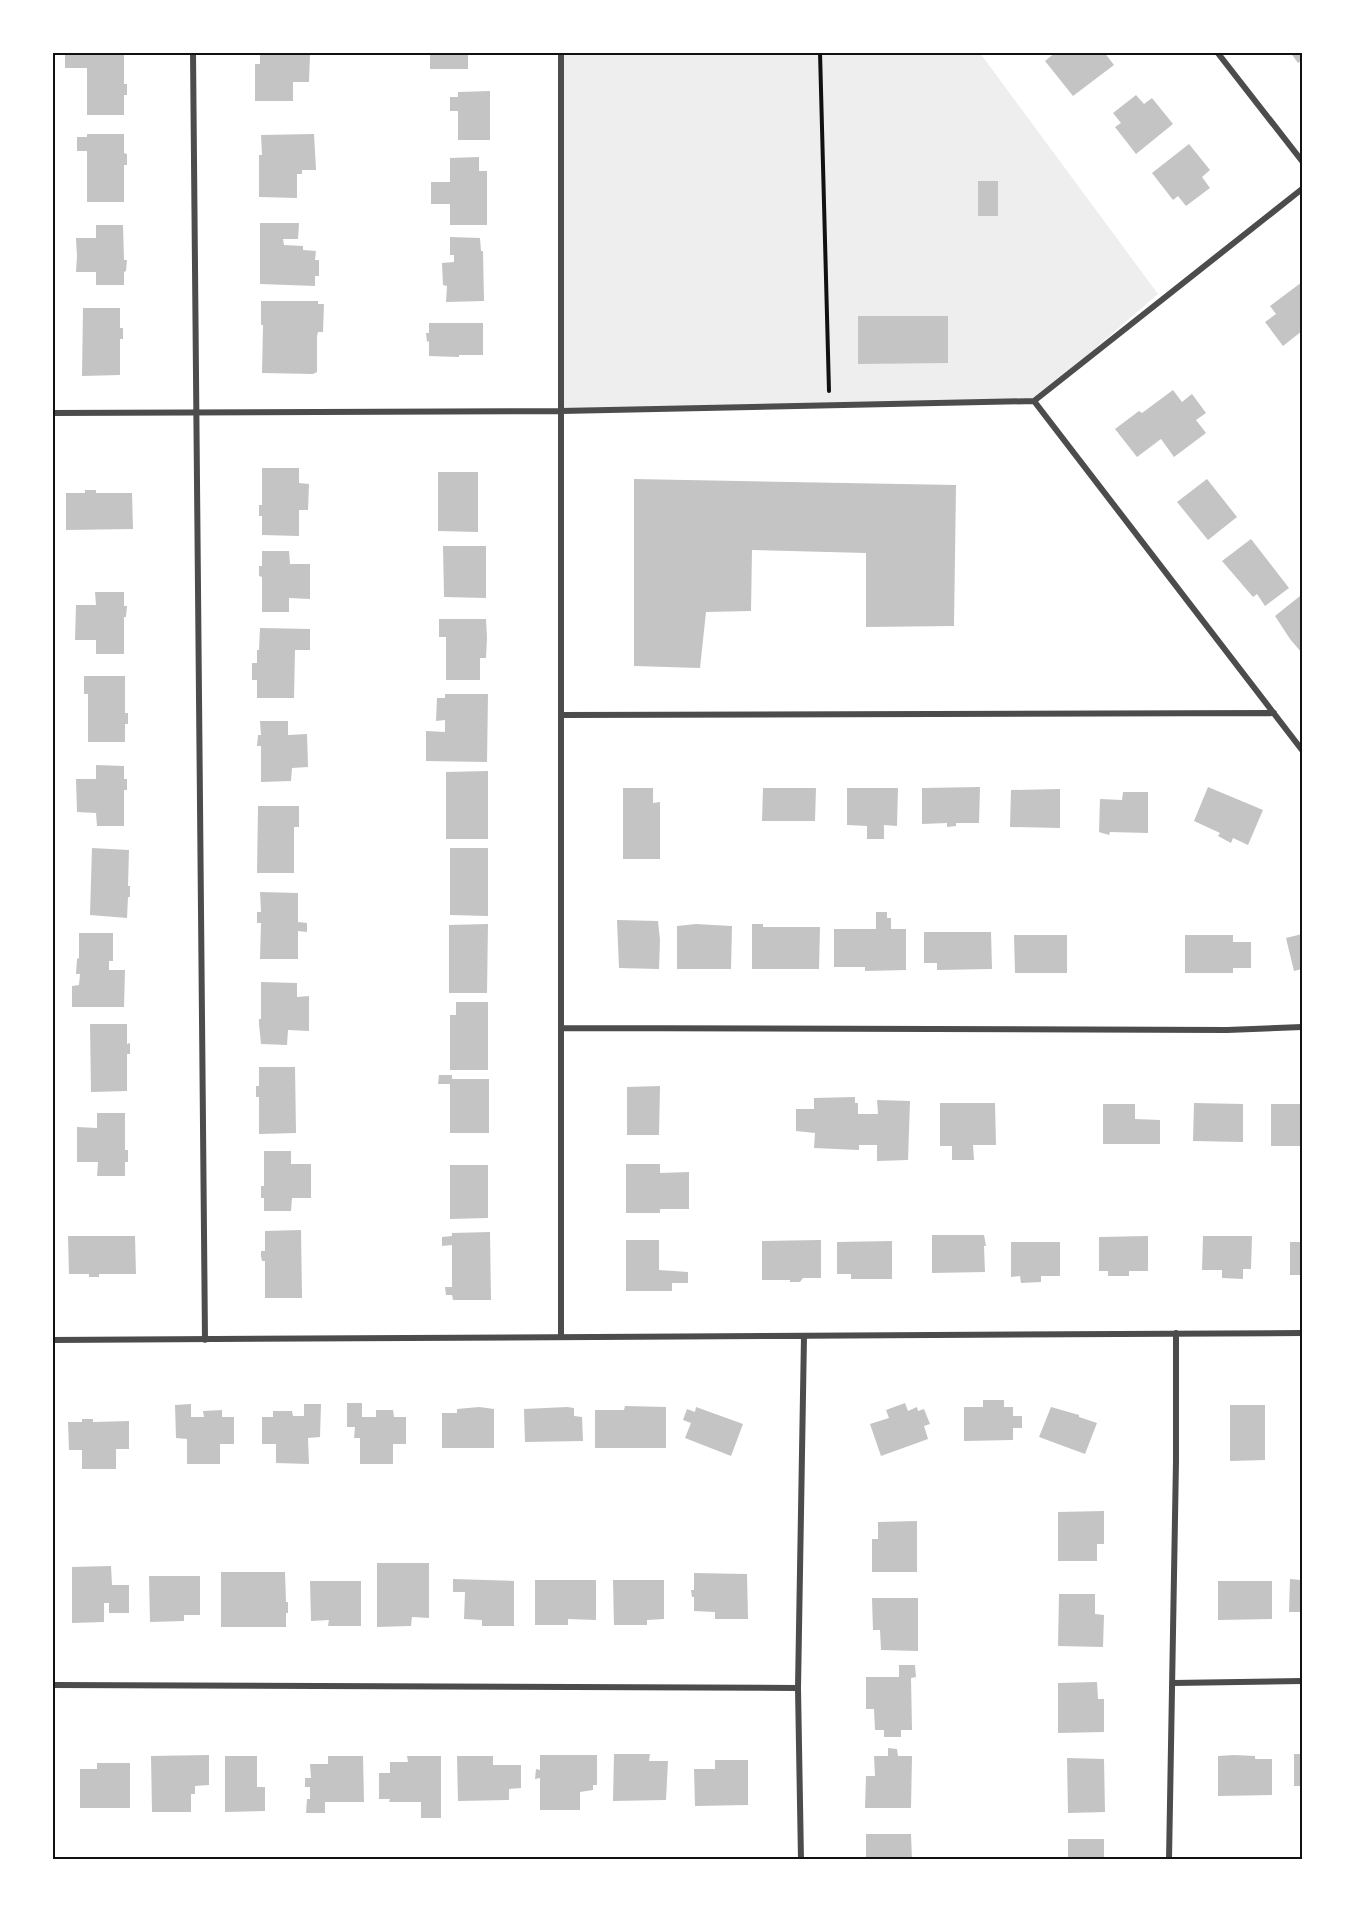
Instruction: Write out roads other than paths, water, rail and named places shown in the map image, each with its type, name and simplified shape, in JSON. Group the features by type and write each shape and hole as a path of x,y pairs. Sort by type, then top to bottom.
{"street":[{"path":"193,52 205,1340"},
{"path":"561,52 561,1337"},
{"path":"1217,52 1302,161"},
{"path":"52,413 561,411 1034,401 1302,189"},
{"path":"1034,401 1302,750"},
{"path":"562,715 1274,713"},
{"path":"561,1028 1227,1030 1302,1027"},
{"path":"1169,1860 1176,1333"},
{"path":"52,1340 1302,1333"},
{"path":"801,1860 798,1688 804,1336"},
{"path":"1173,1683 1302,1681"},
{"path":"52,1685 798,1688"}]}
